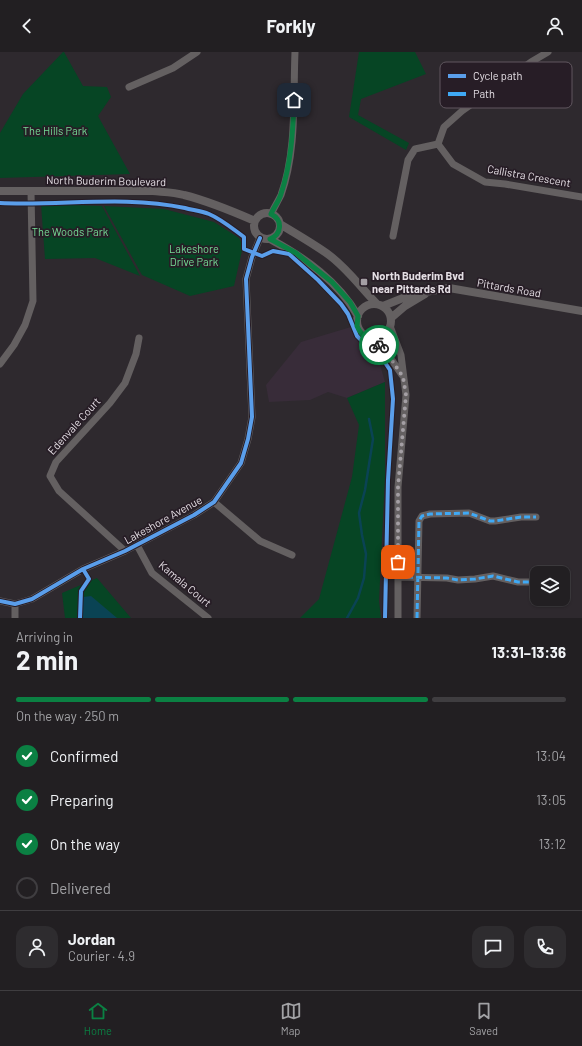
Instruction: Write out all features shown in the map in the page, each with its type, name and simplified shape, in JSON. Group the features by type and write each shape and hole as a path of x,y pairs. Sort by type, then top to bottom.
{"street":[{"path":"129,87 173,68 197,52"},
{"path":"271,214 281,194 288,167 293,130 295,52"},
{"path":"531,62 548,52"},
{"path":"392,236 408,160 415,149 438,144 444,127 466,108"},
{"name":"Callistra Crescent","path":"438,144 453,164 485,182 582,197"},
{"name":"North Buderim Boulevard","path":"0,191 153,191 184,195 223,208 255,221"},
{"path":"0,364 25,325 33,301 31,191"},
{"path":"280,224 277,235 265,240 257,236 254,229 255,221 263,214 271,214 275,216 280,224 329,255 347,271 364,292 390,314 401,355 406,395 398,487 398,618"},
{"name":"Lakeshore Avenue","path":"0,601 15,604 32,599 83,569 125,551 194,516 214,502 241,463 248,439 252,417 246,279 252,257 260,238"},
{"path":"270,239 296,253 332,282 350,302 358,316"},
{"name":"Pittards Road","path":"380,305 402,300 413,294 450,288 582,311"},
{"name":"Pittards Road","path":"391,322 405,306 433,290"},
{"path":"380,305 372,304 363,308 358,316 357,326 362,334 371,338 387,353 403,377"},
{"path":"371,338 383,335 387,332 391,322"},
{"name":"Edenvale Court","path":"125,551 59,491 50,476 56,462 110,403 125,383 136,354 139,338"},
{"path":"0,350 6,355"},
{"path":"214,502 260,541 292,556"},
{"path":"417,618 419,521 422,516 430,514 468,513 490,521 521,517 536,517"},
{"name":"Kamala Court","path":"137,545 152,573 208,618"},
{"path":"398,577 468,580 493,576 518,582 530,582"},
{"path":"15,604 15,618"}],"shaded area":[{"path":"351,327 360,343 376,351 385,382 347,398 328,392 310,400 269,402 266,385 301,342"}],"green space":[{"name":"The Hills Park","path":"63,52 83,86 107,87 111,97 98,116 130,174 0,178 0,133 23,94"},
{"path":"359,52 415,52 426,74 361,99 358,115 409,143 406,150 349,117"},
{"name":"The Woods Park","path":"41,204 102,206 140,276 95,258 45,259"},
{"name":"Lakeshore Drive Park","path":"104,206 164,209 214,222 239,238 243,246 234,286 190,296 142,275"},
{"path":"385,382 385,476 379,601 381,618 300,618 319,599 352,477 359,425 347,398"},
{"path":"97,578 131,618 65,618 62,593"}],"water":[{"path":"91,596 117,618 81,618 83,597"}],"waterway":[{"path":"347,618 358,598 364,578 366,554 359,513 365,490 373,439 369,419"}],"marked path":[{"path":"417,618 419,521 422,516 430,514 469,513 490,521 521,517 536,517"},
{"path":"398,577 447,578 458,580 493,576 518,582 530,582"}],"cycle path":[{"path":"0,203 139,202 162,204 206,213 222,221 244,237 244,249 262,256 273,251 289,254 318,280 341,304 348,314 357,336 362,341 376,349 390,370 393,399 388,480 385,618"},
{"path":"0,601 15,604 32,599 83,569 125,551 194,515 214,502 241,463 248,439 252,417 246,279 252,257 260,238"},
{"path":"80,618 81,591 89,579 83,569"}],"way so far":[{"path":"379,345 393,361 403,377 406,395 398,487 398,562"}],"place":[{"name":"North Buderim Bvd near Pittards Rd","path":"364,282"}],"route":[{"path":"294,100 293,130 288,167 281,194 271,214 278,219 280,228 277,235 270,239 296,253 332,282 350,302 358,316 357,326 359,330 362,334 371,338 379,345"}]}
